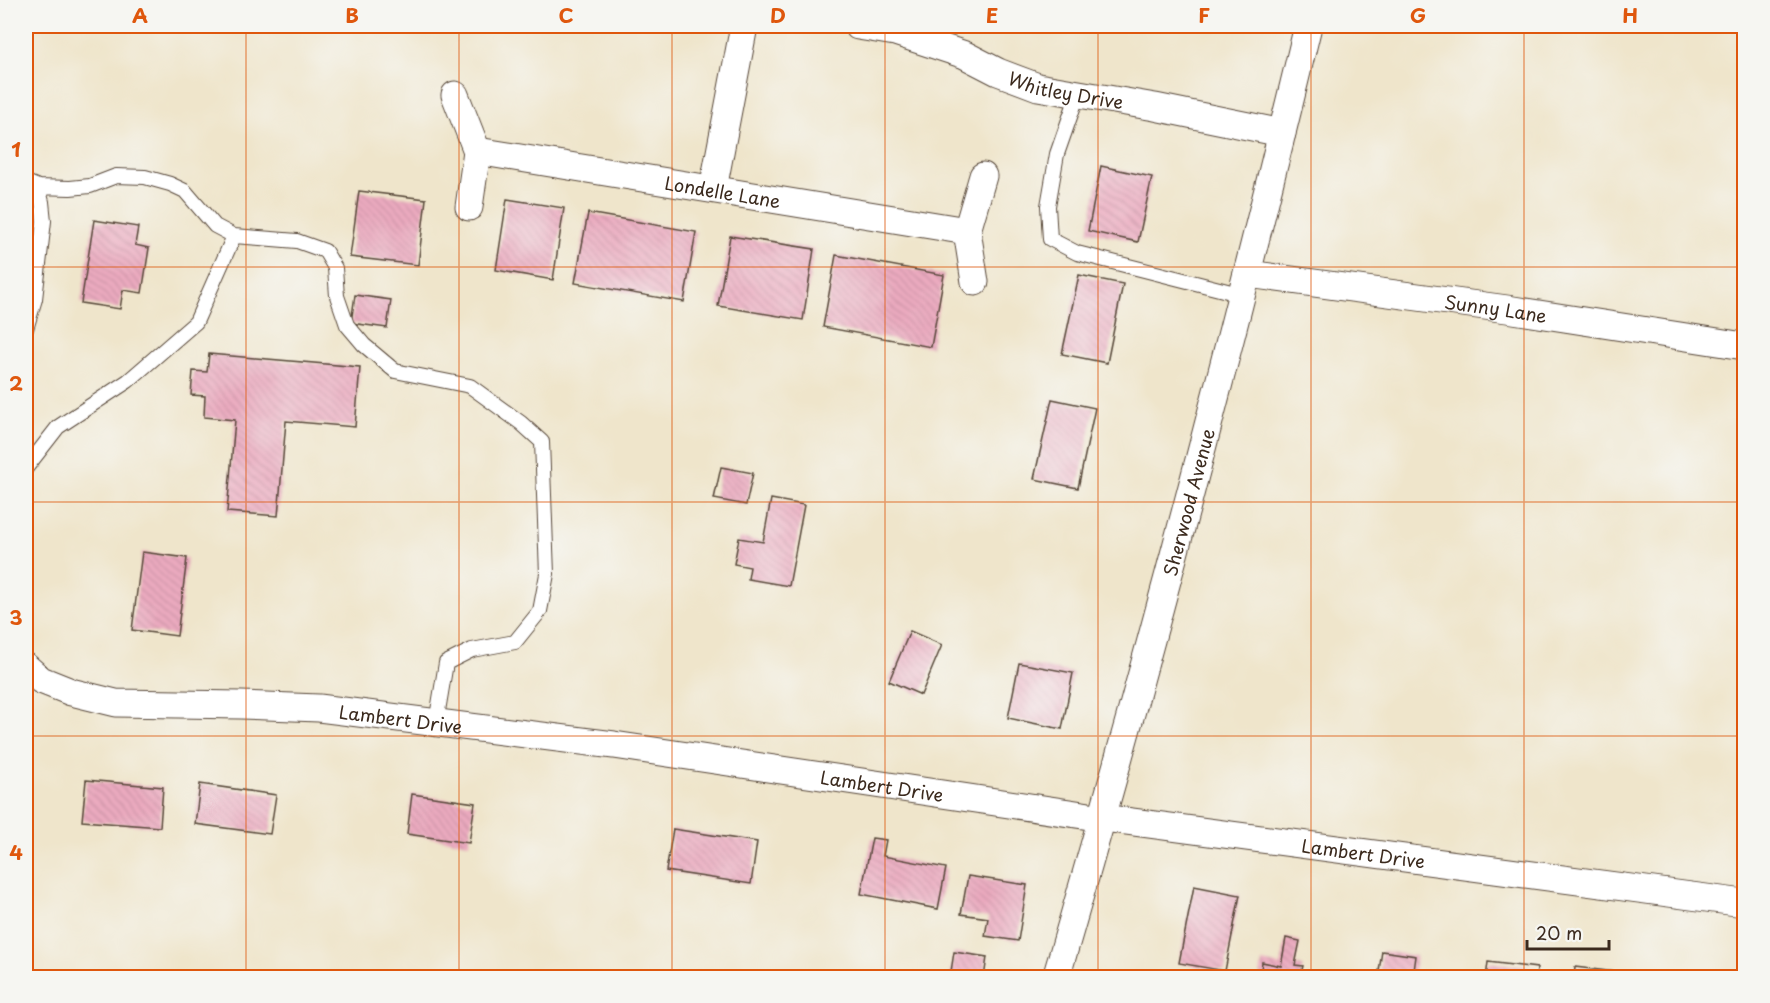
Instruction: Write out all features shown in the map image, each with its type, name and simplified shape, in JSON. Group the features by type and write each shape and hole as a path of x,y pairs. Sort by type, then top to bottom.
{"street":[{"path":"712,189 744,26"},
{"name":"Whitley Drive","path":"858,26 895,32 964,55 998,72 1038,87 1155,107 1282,134"},
{"name":"Sherwood Avenue","path":"1056,978 1103,818 1245,284 1308,26"},
{"path":"454,95 477,151 469,207"},
{"name":"Londelle Lane","path":"477,151 967,231"},
{"path":"975,282 967,231 983,176"},
{"name":"Sunny Lane","path":"1245,284 1507,309 1744,346"},
{"name":"Lambert Drive","path":"26,667 41,680 71,692 116,703 319,708 625,747 1103,818 1744,903"}],"lane":[{"path":"1078,94 1057,154 1048,206 1050,239 1077,254 1245,284"},
{"path":"32,184 70,188 90,186 116,176 145,177 185,191 215,226 234,236 297,241 325,251 335,268 337,296 347,325 364,345 395,371 470,386 521,423 542,442 547,574 540,611 515,642 472,650 446,663 436,723"},
{"path":"26,329 35,299 44,221 42,202 32,184"},
{"path":"26,468 58,427 128,381 196,322 234,236"}],"building":[{"path":"1101,166 1152,177 1138,242 1088,231"},
{"path":"359,191 426,199 418,265 350,257"},
{"path":"507,199 564,208 553,280 496,270"},
{"path":"588,213 696,232 684,302 575,283"},
{"path":"94,220 138,227 135,245 149,248 142,293 123,290 120,309 81,303"},
{"path":"730,236 814,249 803,320 718,306"},
{"path":"836,255 944,275 931,347 823,327"},
{"path":"1079,275 1123,284 1107,363 1062,354"},
{"path":"355,295 391,300 387,328 351,323"},
{"path":"209,354 360,367 355,427 286,421 278,516 227,512 235,420 204,417 205,396 191,395 193,371 207,372"},
{"path":"1052,399 1095,408 1078,488 1034,479"},
{"path":"721,467 753,473 746,505 714,499"},
{"path":"771,499 804,505 789,586 748,579 750,567 734,564 739,538 763,542"},
{"path":"142,552 187,558 177,636 132,630"},
{"path":"910,631 942,645 921,695 889,681"},
{"path":"1019,663 1073,673 1062,729 1008,718"},
{"path":"86,780 163,787 160,827 82,821"},
{"path":"200,784 276,795 270,834 195,824"},
{"path":"412,794 475,803 469,843 407,834"},
{"path":"673,829 757,842 751,884 666,871"},
{"path":"872,838 886,840 883,856 946,868 938,909 861,894"},
{"path":"968,876 1027,885 1018,941 985,936 988,918 961,914"},
{"path":"1194,886 1240,895 1225,971 1179,963"},
{"path":"1286,938 1300,941 1295,965 1303,966 1300,978 1260,978 1262,962 1281,966"},
{"path":"1382,951 1416,956 1413,978 1378,978"},
{"path":"954,952 987,957 984,978 950,978"},
{"path":"1488,962 1537,968 1536,978 1486,978"},
{"path":"1575,967 1648,976 1648,978 1574,978"}]}
